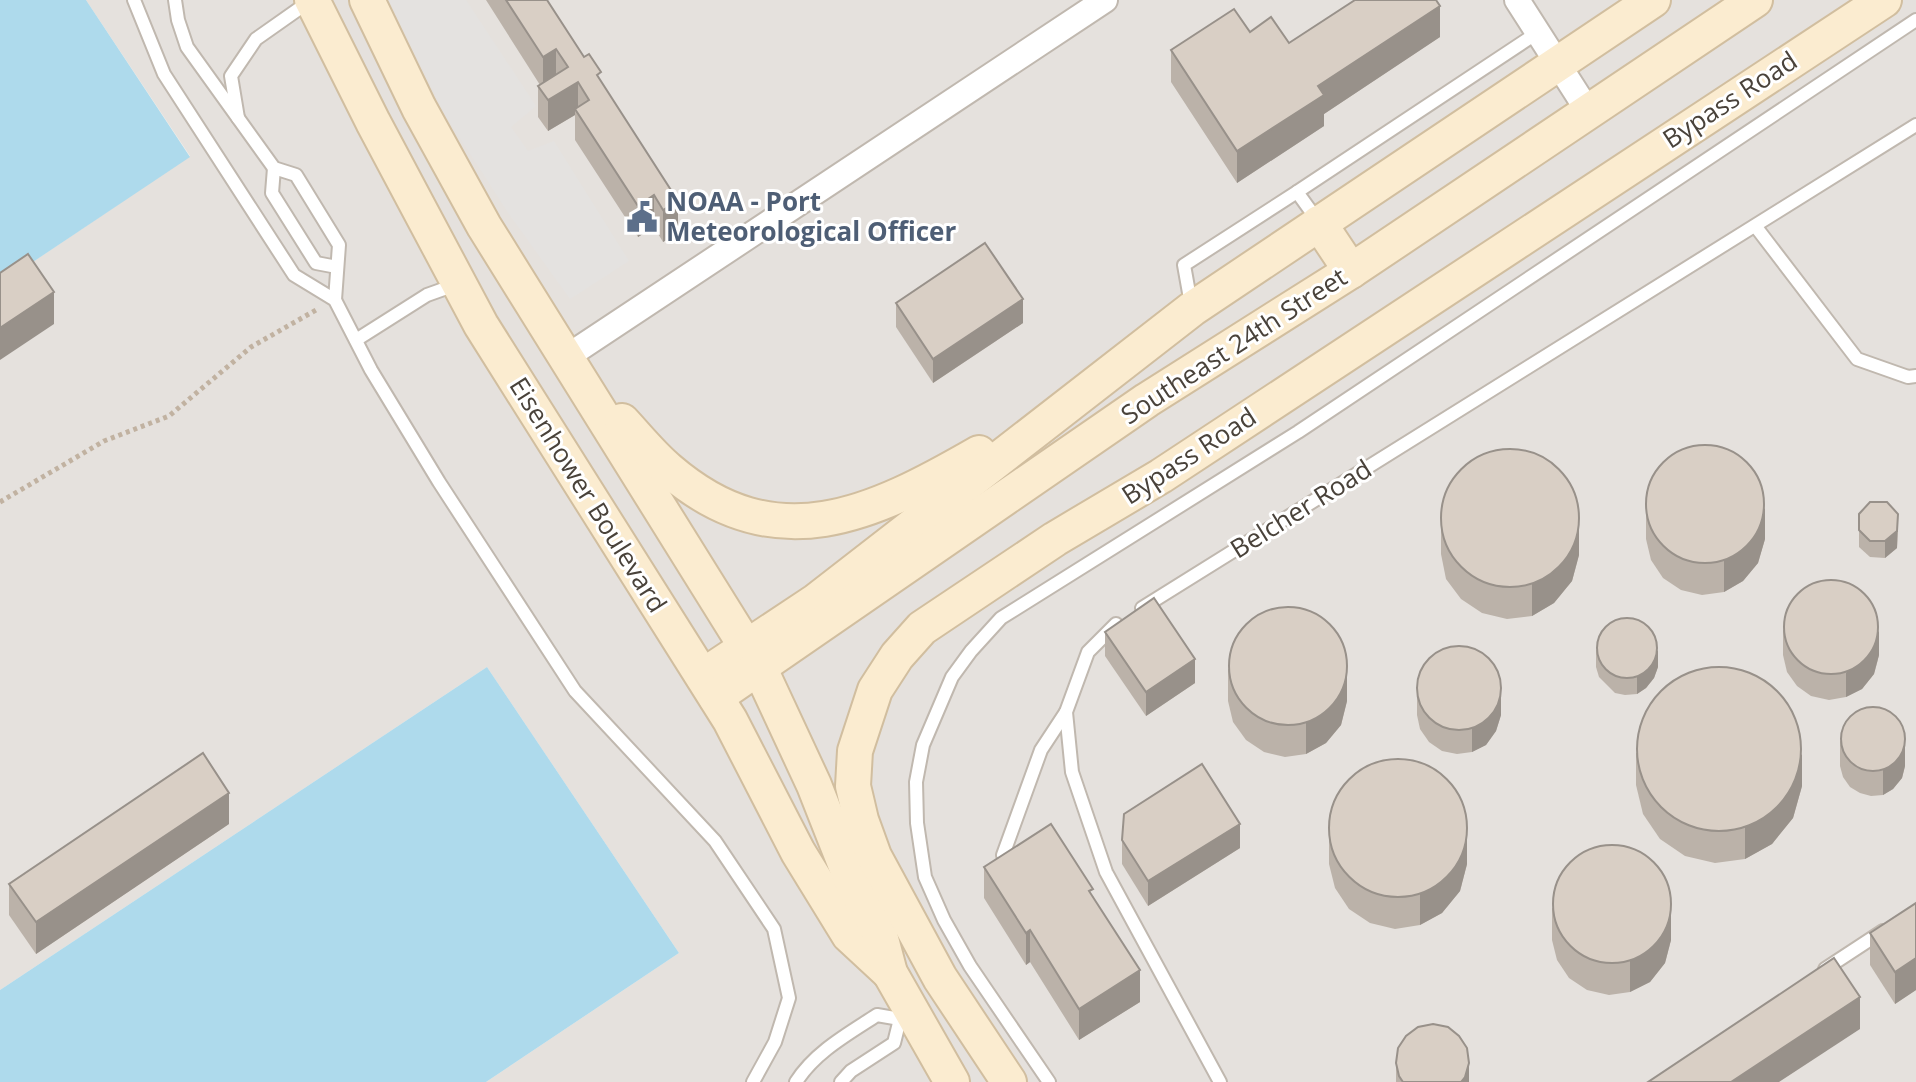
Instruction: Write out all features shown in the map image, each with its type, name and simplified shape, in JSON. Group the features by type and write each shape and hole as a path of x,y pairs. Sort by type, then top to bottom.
{"street":[{"name":"Eisenhower Boulevard","path":"312,0 458,284 547,432 710,686 798,852 849,935 890,973"},
{"name":"Eisenhower Boulevard","path":"367,0 419,108 484,226 753,658 814,785 853,884 879,931 905,1016 952,1082"},
{"path":"1089,389 928,482 878,506 840,518 793,523 754,517 711,501 668,470 565,358 1105,0"},
{"path":"1517,0 1588,111"},
{"name":"Southeast 24th Street","path":"753,658 816,601 1192,309 1653,0"},
{"name":"Southeast 24th Street","path":"710,686 1147,400 1351,271 1755,0"},
{"name":"Bypass Road","path":"1009,1082 940,978 874,856 861,820 853,786 855,751 875,690 897,656 922,628 1055,539 1161,476 1884,0"},
{"path":"1319,223 1351,271"}],"lane":[{"path":"134,0 164,74 294,275 335,300 439,482 575,691 715,841 774,929 789,998 775,1042 753,1082"},
{"path":"175,0 187,47 274,168 296,175 339,245 335,300"},
{"path":"238,121 231,76 256,39 312,0"},
{"path":"1049,1082 970,966 944,920 925,877 917,823 916,782 923,745 952,677 971,651 1001,618 1311,423 1916,20"},
{"path":"1192,309 1184,265 1537,33"},
{"name":"Belcher Road","path":"1220,1082 1106,872 1072,772 1066,712 1088,652 1115,625 1916,125"},
{"path":"274,168 272,193 316,263 337,267"},
{"path":"1297,192 1319,223"},
{"path":"1756,227 1857,359 1908,377 1916,376"},
{"path":"356,340 427,295 458,284"},
{"path":"1003,855 1041,750 1066,712"},
{"path":"1810,979 1890,927"},
{"path":"796,1082 813,1060 877,1015 905,1016 894,1043 851,1071 841,1082"}],"path":[{"path":"0,502 104,441 169,416 251,347 335,300"}],"shaded area":[{"path":"86,0 1916,0 1916,1082 486,1082 679,953 487,667 0,990 0,284 190,156"},
{"path":"389,0 466,0 536,106 511,127 528,151 554,141 629,261 570,299 509,214 445,115"}],"water":[{"path":"0,0 86,0 190,157 0,284"},
{"path":"487,667 679,953 486,1082 0,1082 0,990"}],"building":[{"path":"506,0 547,0 584,57 589,54 601,72 597,75 678,201 663,210 654,195 638,206 575,109 589,100 578,82 548,100 538,86 568,67 556,49 543,57"},
{"path":"1355,0 1436,0 1440,6 1318,86 1324,95 1237,151 1171,50 1234,9 1250,32 1271,17 1289,43"},
{"path":"985,243 1023,299 933,359 896,303"},
{"path":"28,254 54,292 0,328 0,273"},
{"path":"1705,445 1728,450 1747,462 1759,481 1764,504 1759,527 1747,546 1728,558 1705,563 1682,558 1663,546 1651,527 1646,504 1651,481 1663,462 1682,450"},
{"path":"1510,449 1536,455 1558,470 1573,492 1579,518 1573,544 1558,566 1536,581 1510,587 1484,581 1462,566 1447,544 1441,518 1447,492 1462,470 1484,455"},
{"path":"1870,502 1887,502 1898,514 1897,531 1885,541 1870,541 1859,530 1859,514"},
{"path":"1822,580 1840,580 1865,593 1875,609 1878,627 1875,645 1865,661 1840,674 1822,674 1797,661 1784,636 1784,618 1797,593"},
{"path":"1154,598 1195,659 1146,692 1105,632"},
{"path":"1288,607 1311,612 1330,624 1342,643 1347,666 1342,689 1330,708 1311,720 1288,725 1265,720 1246,708 1234,689 1229,666 1234,643 1246,624 1265,612"},
{"path":"1627,618 1639,620 1648,627 1655,636 1655,660 1648,669 1639,676 1627,678 1615,676 1606,669 1599,660 1597,648 1599,636 1606,627 1615,620"},
{"path":"1459,646 1475,649 1489,658 1498,672 1501,688 1498,704 1489,718 1475,727 1459,730 1443,727 1429,718 1420,704 1417,688 1420,672 1429,658 1443,649"},
{"path":"1719,667 1750,673 1777,691 1795,718 1801,749 1795,780 1777,807 1750,825 1719,831 1688,825 1661,807 1643,780 1637,749 1643,718 1661,691 1688,673"},
{"path":"1867,707 1879,707 1896,716 1903,727 1903,751 1896,762 1879,771 1867,771 1855,766 1846,757 1841,745 1841,733 1846,721 1855,712"},
{"path":"203,753 229,793 36,922 9,884"},
{"path":"1398,759 1424,765 1446,780 1461,802 1467,828 1461,854 1446,876 1424,891 1398,897 1372,891 1350,876 1335,854 1329,828 1335,802 1350,780 1372,765"},
{"path":"1202,764 1240,824 1148,881 1122,840 1124,814"},
{"path":"1051,824 1093,889 1089,891 1140,970 1079,1009 1030,930 1026,933 984,867"},
{"path":"1612,845 1635,850 1654,862 1666,881 1671,904 1666,927 1654,946 1635,958 1612,963 1589,958 1570,946 1558,927 1553,904 1558,881 1570,862 1589,850"},
{"path":"1916,903 1916,958 1895,972 1870,933"},
{"path":"1834,958 1860,997 1731,1082 1648,1082"},
{"path":"1433,1024 1448,1027 1467,1048 1469,1063 1465,1077 1461,1082 1403,1082 1396,1063 1398,1048 1406,1036 1418,1027"}],"place":[{"name":"NOAA - Port Meteorological Officer","path":"642,217"}]}
